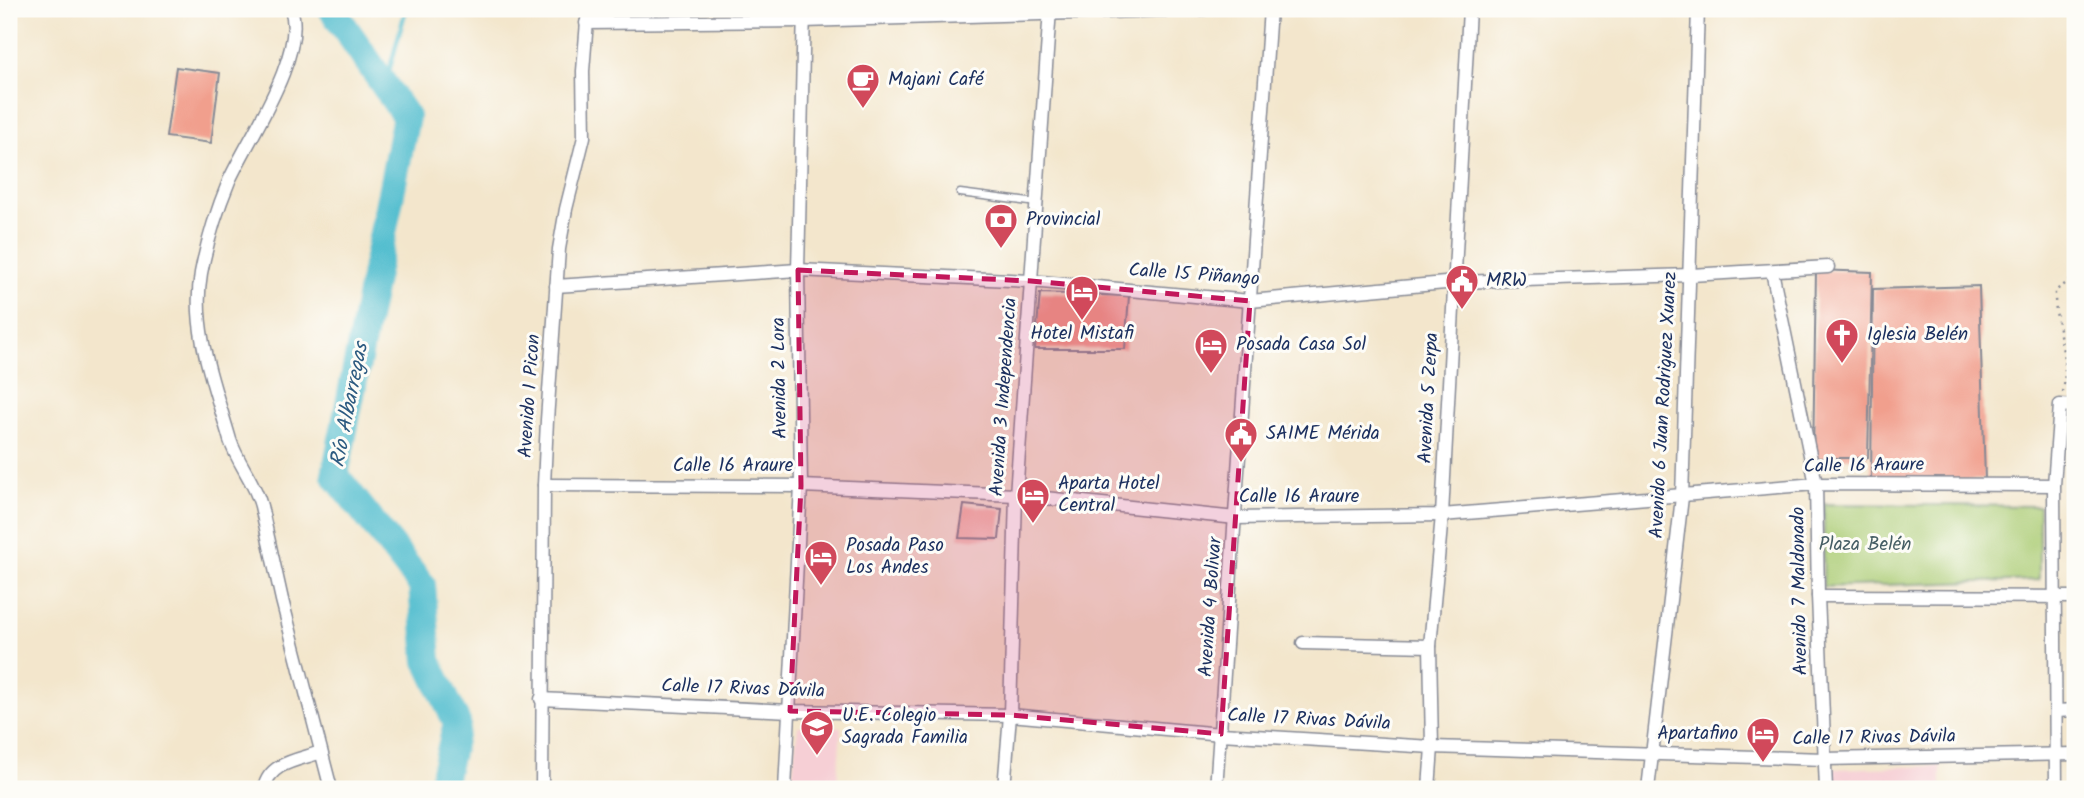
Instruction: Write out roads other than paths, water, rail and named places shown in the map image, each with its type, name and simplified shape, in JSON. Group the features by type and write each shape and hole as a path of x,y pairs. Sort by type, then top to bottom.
{"street":[{"path":"291,9 294,38 285,70 229,183 211,231 201,275 198,309 203,345 235,456 258,493 282,600 331,789"},
{"name":"Avenido 1 Picon","path":"542,789 544,485 556,286 566,209 584,137 583,71 588,9"},
{"path":"586,23 804,15 1204,9"},
{"name":"Avenida 4 Bolivar","path":"1216,789 1270,9"},
{"name":"Avenida 5 Zerpa","path":"1429,789 1432,747 1430,646 1442,515 1469,9"},
{"name":"Avenida 3 Independencia","path":"1004,789 1010,715 1016,495 1051,11"},
{"name":"Avenida 2 Lora","path":"785,789 801,486 798,270 804,15"},
{"name":"Avenido 6 Juan Rodriguez Xuarez","path":"1648,789 1682,497 1699,15"},
{"name":"Calle 15 Piñango","path":"556,286 798,270 1031,281 1250,301 1455,282 1690,275 1828,267"},
{"name":"Avenido 7 Maldonado","path":"1772,271 1816,484 1826,789"},
{"path":"2056,789 2054,485 2060,405 2075,406"},
{"name":"Calle 16 Araure","path":"544,485 801,486 1016,495 1236,518 1442,515 1816,484 2054,485"},
{"path":"1818,596 2075,597"},
{"path":"1303,643 1430,646"},
{"name":"Calle 17 Rivas Dávila","path":"541,699 790,711 1010,715 1221,734 1432,747 1824,759 2075,754"},
{"path":"2056,710 2075,710"},
{"path":"264,789 265,780 276,767 321,752"}],"lane":[{"path":"960,193 1037,203"}],"waterway":[{"name":"Río Albarregas","path":"332,9 406,117 335,475 422,585 428,661 457,723 441,789"},
{"path":"385,86 406,9"}],"place":[{"name":"Majani Café","path":"863,110"},
{"name":"Provincial","path":"1001,250"},
{"name":"MRW","path":"1462,311"},
{"name":"Hotel Mistafi","path":"1082,322"},
{"name":"Iglesia Belén","path":"1842,365"},
{"name":"Posada Casa Sol","path":"1211,375"},
{"name":"SAIME Mérida","path":"1241,464"},
{"name":"Aparta Hotel Central","path":"1033,525"},
{"name":"Posada Paso Los Andes","path":"821,587"},
{"name":"U.E. Colegio Sagrada Familia","path":"817,757"},
{"name":"Apartafino","path":"1763,764"}],"park label":[{"name":"Plaza Belén","path":"1865,545"}]}
